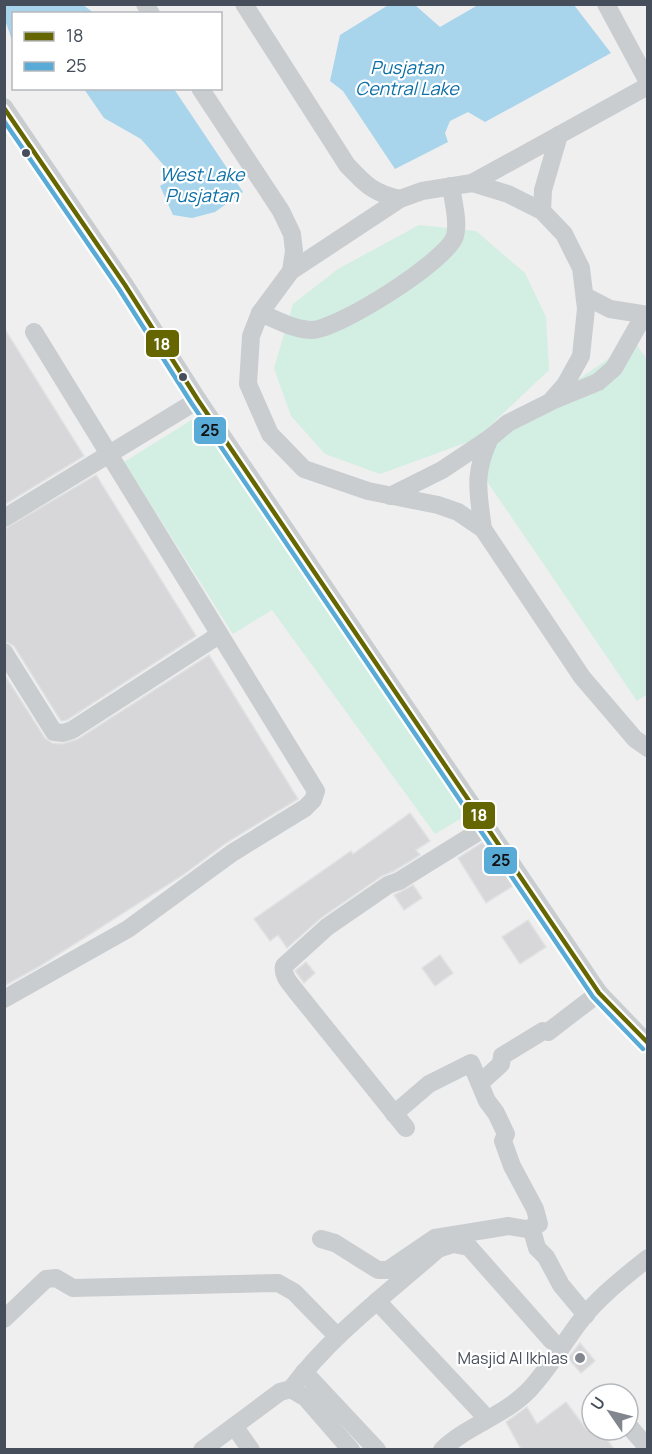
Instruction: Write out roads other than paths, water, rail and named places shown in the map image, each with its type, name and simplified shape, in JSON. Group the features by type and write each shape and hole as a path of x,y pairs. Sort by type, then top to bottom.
{"street":[{"path":"244,4 347,165 366,185 381,195 400,199"},
{"path":"606,4 648,84 472,183 422,191 400,199 291,271 260,313 251,336 248,384 270,434 304,469 368,491 438,505 458,512 483,529 582,677 635,739 648,748"},
{"path":"201,90 281,212 292,234 294,251 291,271"},
{"path":"4,106 125,285 198,400 599,993 648,1044"},
{"path":"542,211 543,190 559,135"},
{"path":"472,183 508,194 542,211 564,234 581,268 586,309 580,356 565,385 550,402"},
{"path":"260,313 298,328 314,330 334,324 365,308 425,269 448,250 455,237 456,222 451,186"},
{"path":"390,496 442,470 508,423 598,382 614,368 646,315 610,309 585,296"},
{"path":"4,999 128,929 232,853 305,808 313,800 316,791 34,332"},
{"path":"4,518 198,400"},
{"path":"483,529 477,473 490,438"},
{"path":"4,652 54,732 63,733 72,730 219,635"},
{"path":"486,827 399,881 388,885 327,927 284,966 283,974 400,1121 429,1084 471,1063 487,1101 496,1113 506,1134 503,1141 512,1166 535,1209 539,1224 534,1225 532,1230 537,1248 546,1257 561,1285 586,1315"},
{"path":"480,1083 501,1064 502,1056 543,1031 548,1032 599,993"},
{"path":"321,1239 335,1244 378,1270 388,1270 435,1238 510,1226 532,1230"},
{"path":"202,1449 280,1392 291,1389 314,1359 337,1336 438,1249 453,1244 469,1247 552,1341"},
{"path":"442,1449 495,1416 527,1392 551,1365 586,1315 612,1288 648,1258"},
{"path":"4,1319 46,1279 56,1278 73,1288 278,1283 294,1292 337,1336"},
{"path":"377,1301 482,1413"},
{"path":"304,1372 377,1449"},
{"path":"291,1389 306,1398 351,1449"},
{"path":"234,1426 251,1449"}],"water":[{"path":"5,4 83,5 93,12 12,12 12,40 5,20"},
{"name":"Pusjatan Central Lake","path":"390,4 415,5 440,27 478,5 574,5 611,53 485,122 468,112 450,121 445,133 448,142 395,169 343,91 330,81 340,35"},
{"name":"West Lake Pusjatan","path":"85,90 175,90 243,192 215,212 192,218 173,215 160,186 174,177 141,139 104,118"}],"place":[{"name":"Masjid Al Ikhlas","path":"580,1358"}]}
